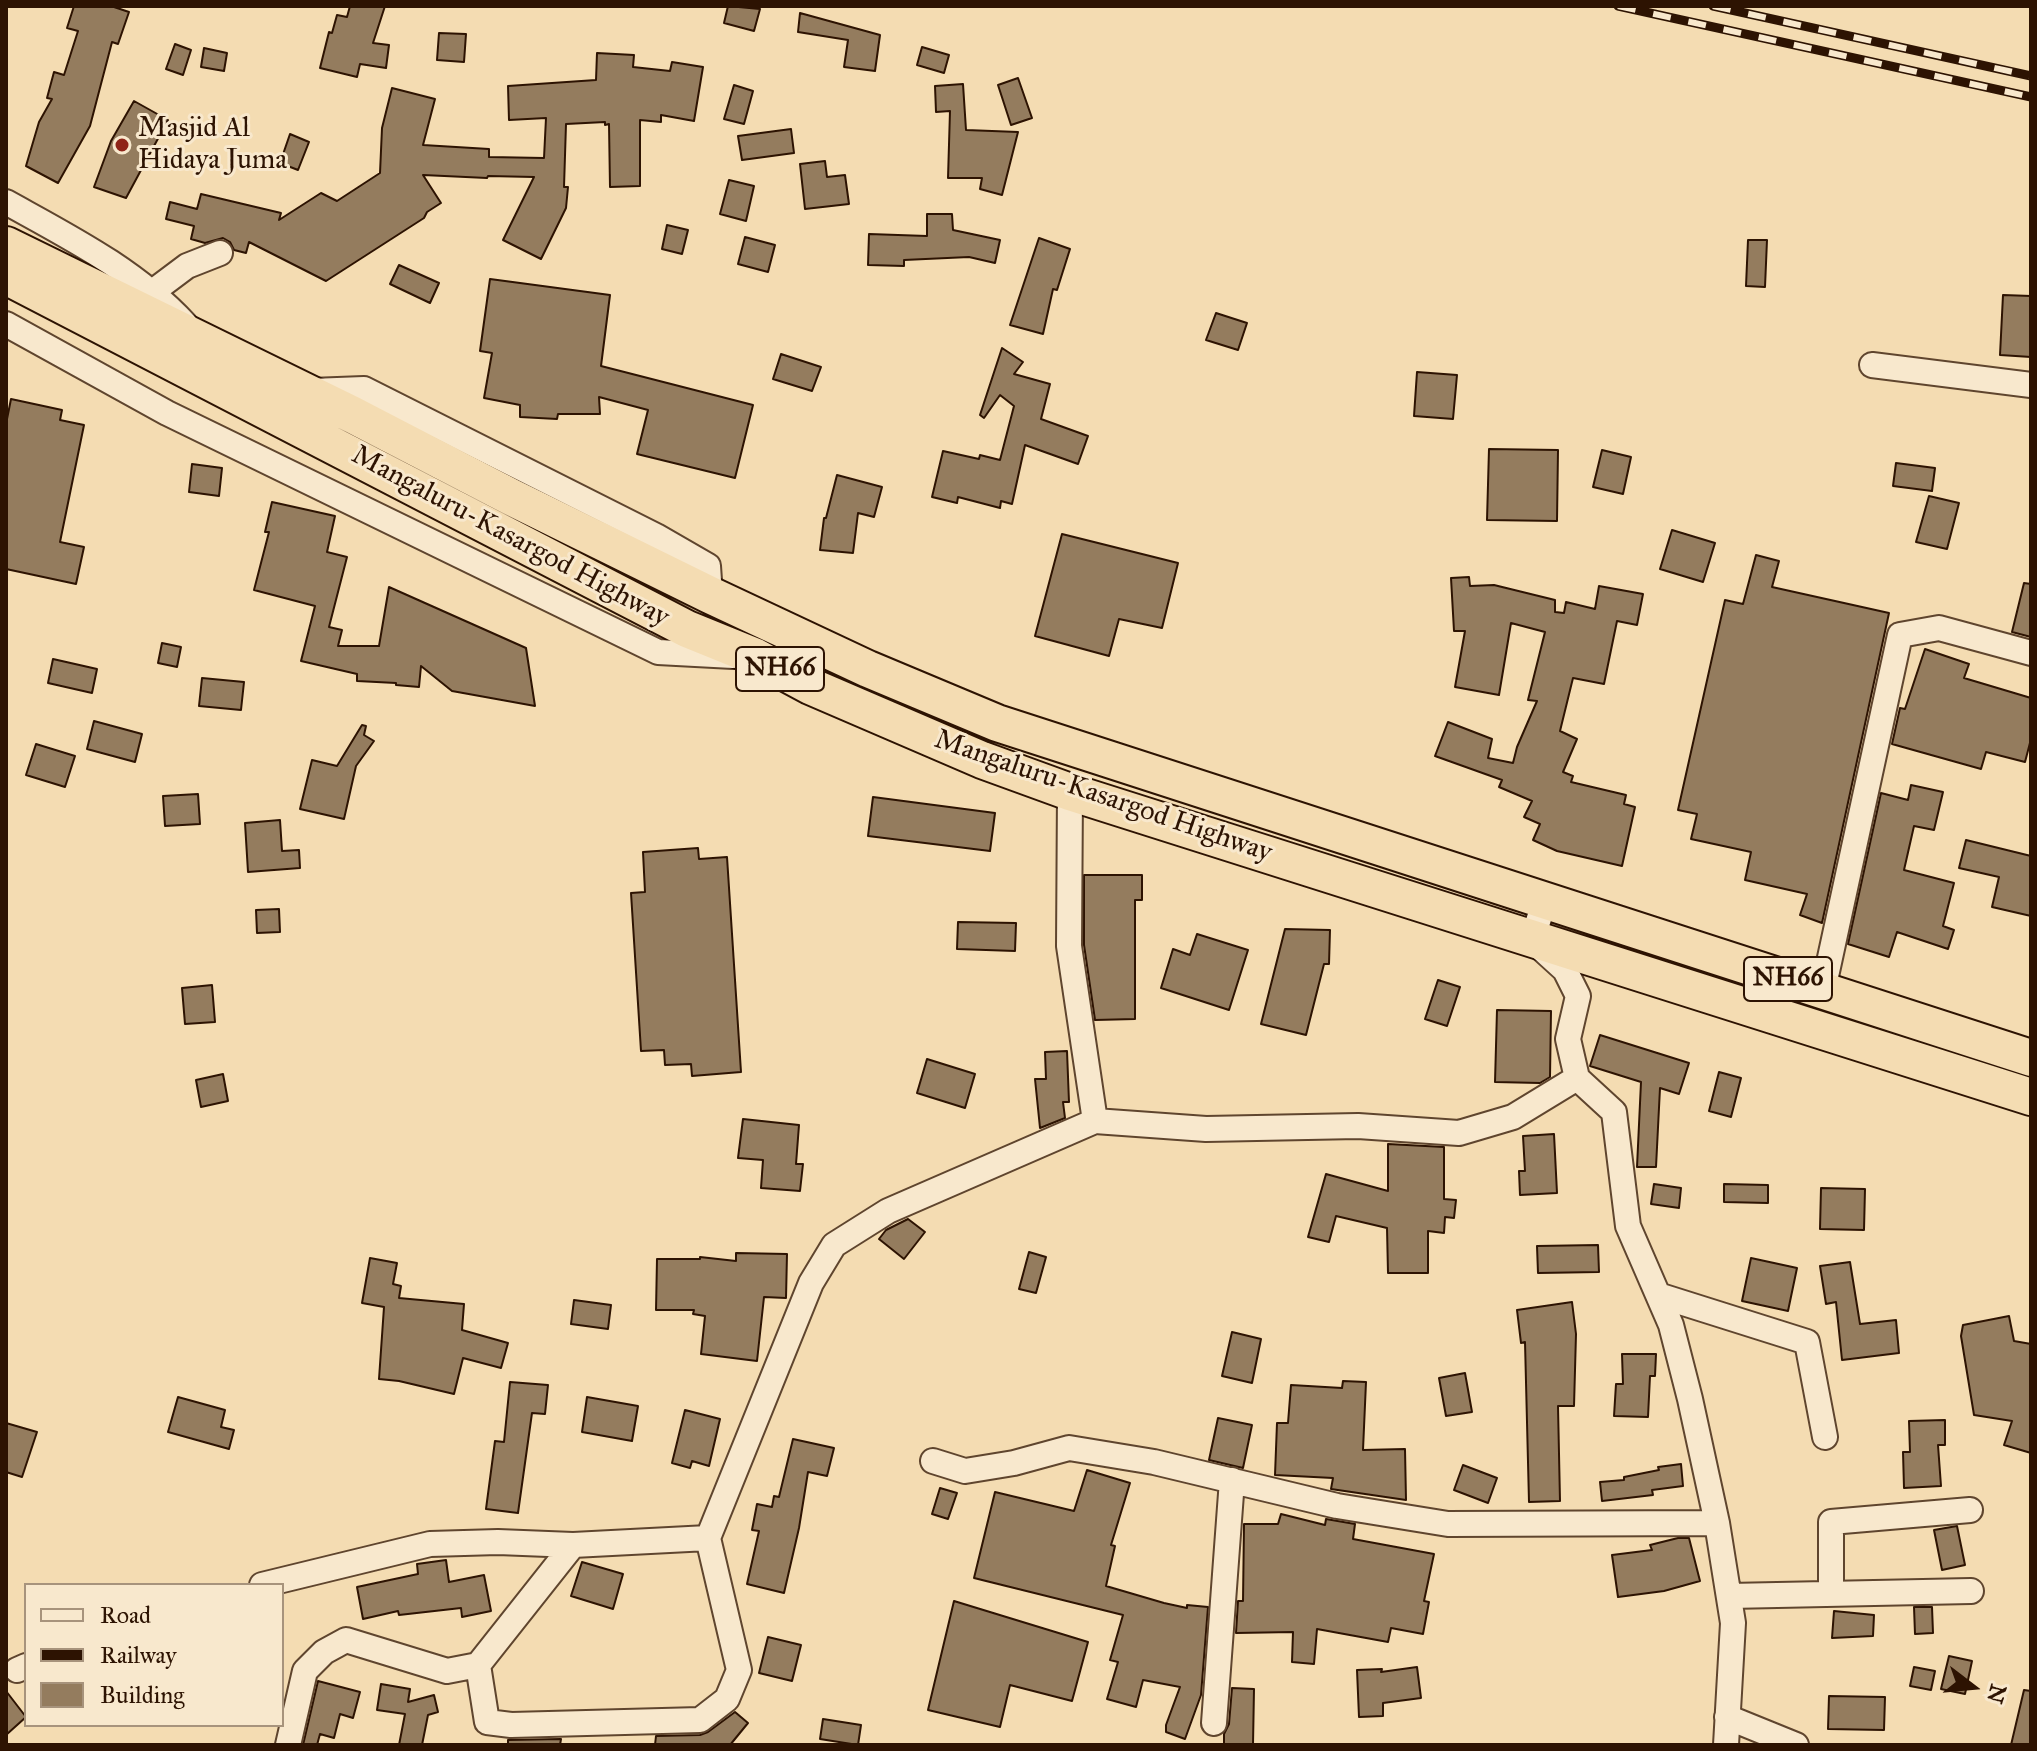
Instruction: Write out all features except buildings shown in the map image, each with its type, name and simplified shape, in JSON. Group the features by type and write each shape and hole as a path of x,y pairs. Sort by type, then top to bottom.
{"highway":[{"name":"Mangaluru-Kasargod Highway","path":"6,245 74,295 673,623 756,657 810,686 982,760 1070,792 2031,1097"},
{"name":"Mangaluru-Kasargod Highway","path":"6,276 74,295 201,341 710,595 868,669 997,723 2031,1058"}],"street":[{"path":"6,202 109,260 170,308 201,341"},
{"path":"151,293 187,266 220,253"},
{"path":"6,324 167,413 658,652 756,657"},
{"path":"1872,365 2031,385"},
{"path":"1823,990 1900,635 1939,628 2031,653"},
{"path":"1070,792 1069,946 1095,1121"},
{"path":"1545,900 1532,940 1565,970 1578,996 1568,1039 1577,1078 1614,1112 1628,1226 1671,1325 1717,1523 1733,1623 1726,1745"},
{"path":"478,1665 487,1722 511,1725 700,1720 727,1699 739,1670 708,1538 811,1283 834,1245 888,1211 1095,1121 1206,1129 1358,1126 1459,1133 1513,1117 1577,1078"},
{"path":"1658,1295 1807,1342 1825,1437"},
{"path":"933,1461 965,1471 1014,1463 1069,1448 1154,1462 1337,1506 1448,1524 1717,1523"},
{"path":"1214,1723 1232,1480"},
{"path":"1831,1594 1831,1522 1970,1510"},
{"path":"270,1583 430,1544 498,1542 573,1545 708,1538"},
{"path":"288,1745 305,1671 324,1652 346,1640 447,1671 478,1665 573,1545"},
{"path":"1729,1596 1971,1591"},
{"path":"1727,1717 1796,1745"}],"railway":[{"path":"1618,6 2031,97"},
{"path":"1713,6 2031,76"}],"place":[{"name":"Masjid Al Hidaya Juma","path":"122,145"}]}
